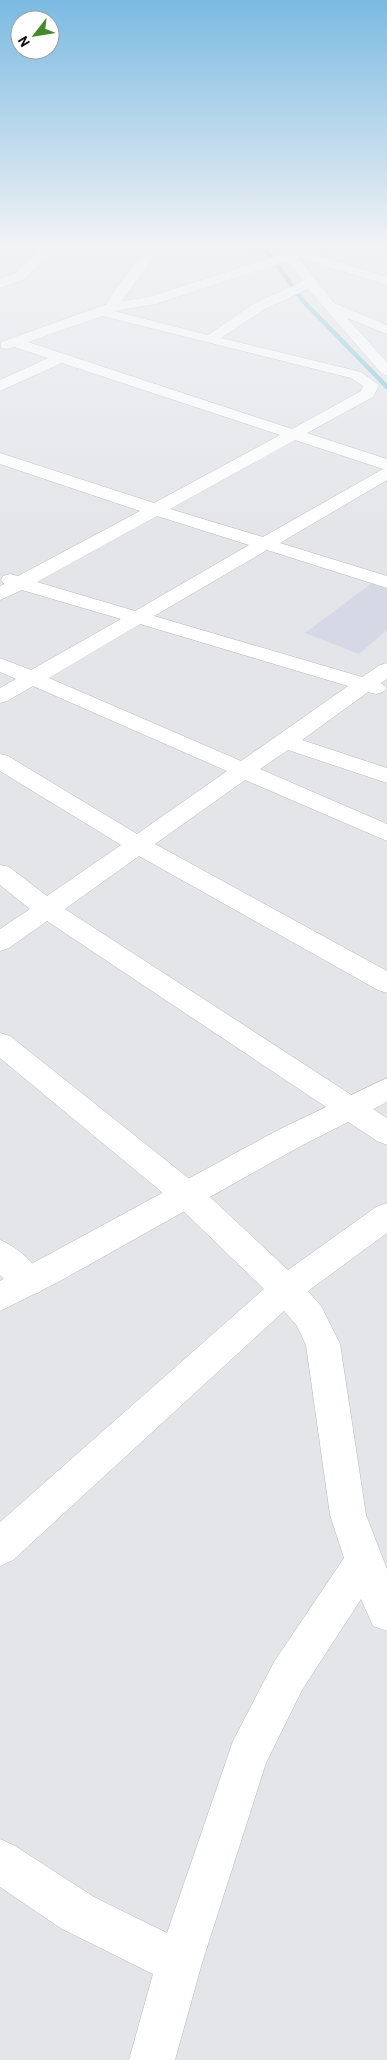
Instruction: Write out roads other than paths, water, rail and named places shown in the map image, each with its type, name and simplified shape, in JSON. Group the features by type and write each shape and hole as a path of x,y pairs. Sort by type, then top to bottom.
{"street":[{"path":"0,594 295,435 368,394 379,383 356,375 215,341"},
{"path":"360,341 387,371"},
{"path":"6,345 59,359 387,465"},
{"path":"0,386 59,359"},
{"path":"0,458 156,510 387,582"},
{"path":"0,696 387,473"},
{"path":"0,577 387,691"},
{"path":"0,664 387,834"},
{"path":"0,942 387,669"},
{"path":"284,741 387,776"},
{"path":"0,761 137,844 387,983"},
{"path":"0,873 48,909 387,1133"},
{"path":"0,1043 186,1194 286,1289 310,1316 322,1344 348,1515 364,1561 387,1612"},
{"path":"0,1297 186,1194 348,1107 387,1089"},
{"path":"0,1547 286,1289 387,1216"},
{"path":"0,1254 29,1282"},
{"path":"152,2060 179,1962 248,1756 288,1676 364,1561"},
{"path":"0,1861 78,1913 179,1962"}],"waterway":[{"path":"342,341 387,387"}]}
